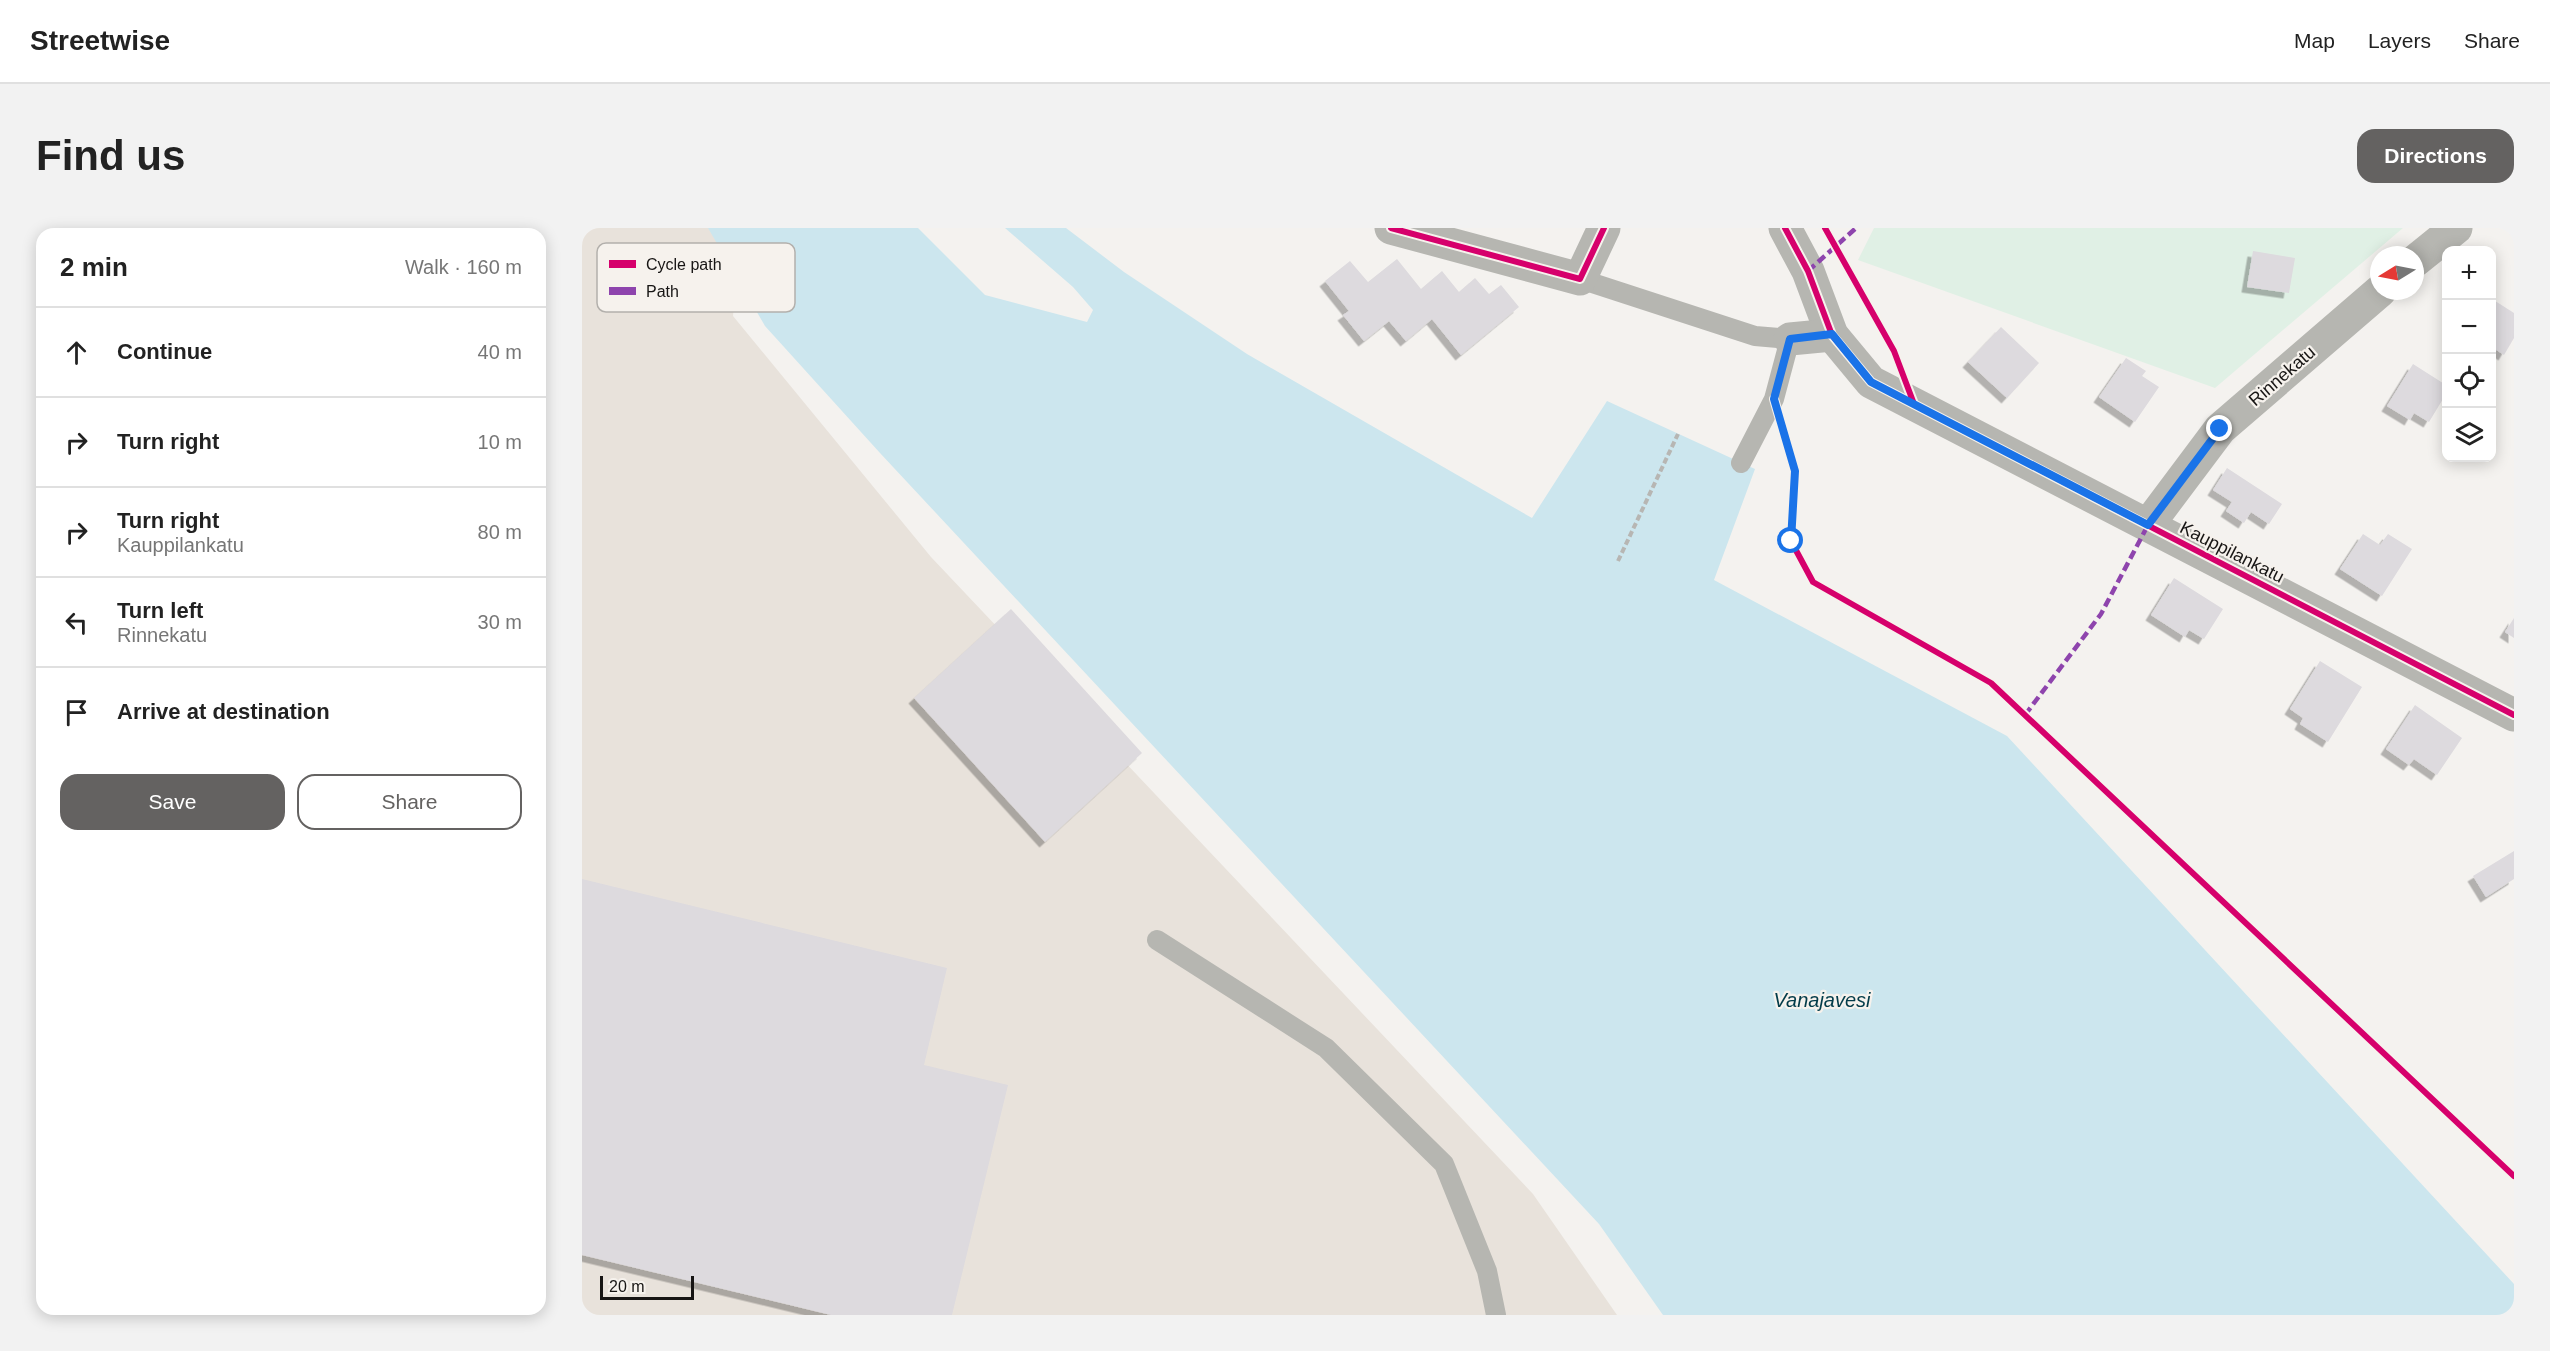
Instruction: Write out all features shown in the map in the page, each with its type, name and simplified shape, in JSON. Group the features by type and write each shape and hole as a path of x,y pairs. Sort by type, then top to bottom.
{"street":[{"path":"1391,228 1580,279 1604,228"},
{"name":"Kauppilankatu","path":"1785,228 1808,271 1832,334 1871,382 2514,715"},
{"path":"2424,254 2456,228"},
{"name":"Rinnekatu","path":"2148,525 2220,429 2370,300"},
{"path":"1790,339 1832,334"}],"lane":[{"path":"1580,279 1755,336 1790,339 1774,399 1741,463"},
{"path":"1157,940 1326,1048 1444,1164 1487,1271 1496,1315"}],"path":[{"path":"1618,561 1678,434"}],"shaded area":[{"path":"582,228 742,228 740,243 597,243 597,312 733,312 733,316 931,557 1533,1194 1617,1315 582,1315"}],"green space":[{"path":"1874,228 2403,228 2382,246 2370,246 2370,256 2215,388 1858,260"}],"water":[{"name":"Vanajavesi","path":"708,228 918,228 985,295 1087,322 1093,310 1073,287 1005,228 1066,228 1124,272 1247,354 1532,518 1607,401 1755,469 1714,580 2007,736 2514,1284 2514,1315 1663,1315 1599,1224 880,453 765,326 757,312 795,312 795,243 717,243"}],"building":[{"path":"2253,251 2295,258 2289,293 2247,287"},
{"path":"1397,259 1421,289 1442,271 1459,292 1475,278 1489,294 1501,285 1519,307 1461,355 1432,319 1406,341 1389,321 1364,341 1343,315 1349,311 1325,281 1350,261 1368,282"},
{"path":"2496,302 2514,313 2514,338 2504,355 2496,350"},
{"path":"2001,327 2039,363 2007,398 1968,362"},
{"path":"2126,358 2146,371 2142,376 2159,387 2135,422 2099,397"},
{"path":"2413,364 2442,382 2442,401 2429,422 2414,413 2410,420 2387,406"},
{"path":"2227,468 2282,504 2269,524 2251,512 2244,523 2226,511 2232,502 2213,490"},
{"path":"2363,534 2380,545 2388,534 2412,549 2382,596 2340,569"},
{"path":"2174,578 2223,609 2204,639 2189,630 2185,637 2151,615"},
{"path":"1011,609 1142,753 1045,842 914,698"},
{"path":"2514,618 2514,638 2505,632"},
{"path":"2320,661 2362,687 2328,742 2300,724 2303,718 2290,709"},
{"path":"2415,705 2462,738 2437,775 2414,759 2409,765 2386,749"},
{"path":"2514,851 2514,879 2486,897 2473,876"},
{"path":"582,879 947,968 924,1065 1008,1085 952,1315 831,1315 582,1255"}],"marked path":[{"path":"1808,271 1856,228"},
{"path":"2025,715 2101,614 2148,525"}],"cycle path":[{"path":"1391,228 1580,279 1604,228"},
{"path":"1785,228 1808,271 1832,335 1871,382 2514,715"},
{"path":"1825,228 1894,351 1914,404"},
{"path":"1774,399 1795,471 1791,541 1813,582 1991,683 2514,1176"}],"route":[{"path":"1791,541 1795,471 1774,399 1790,339 1832,334 1871,382 2148,525 2220,429"}]}
